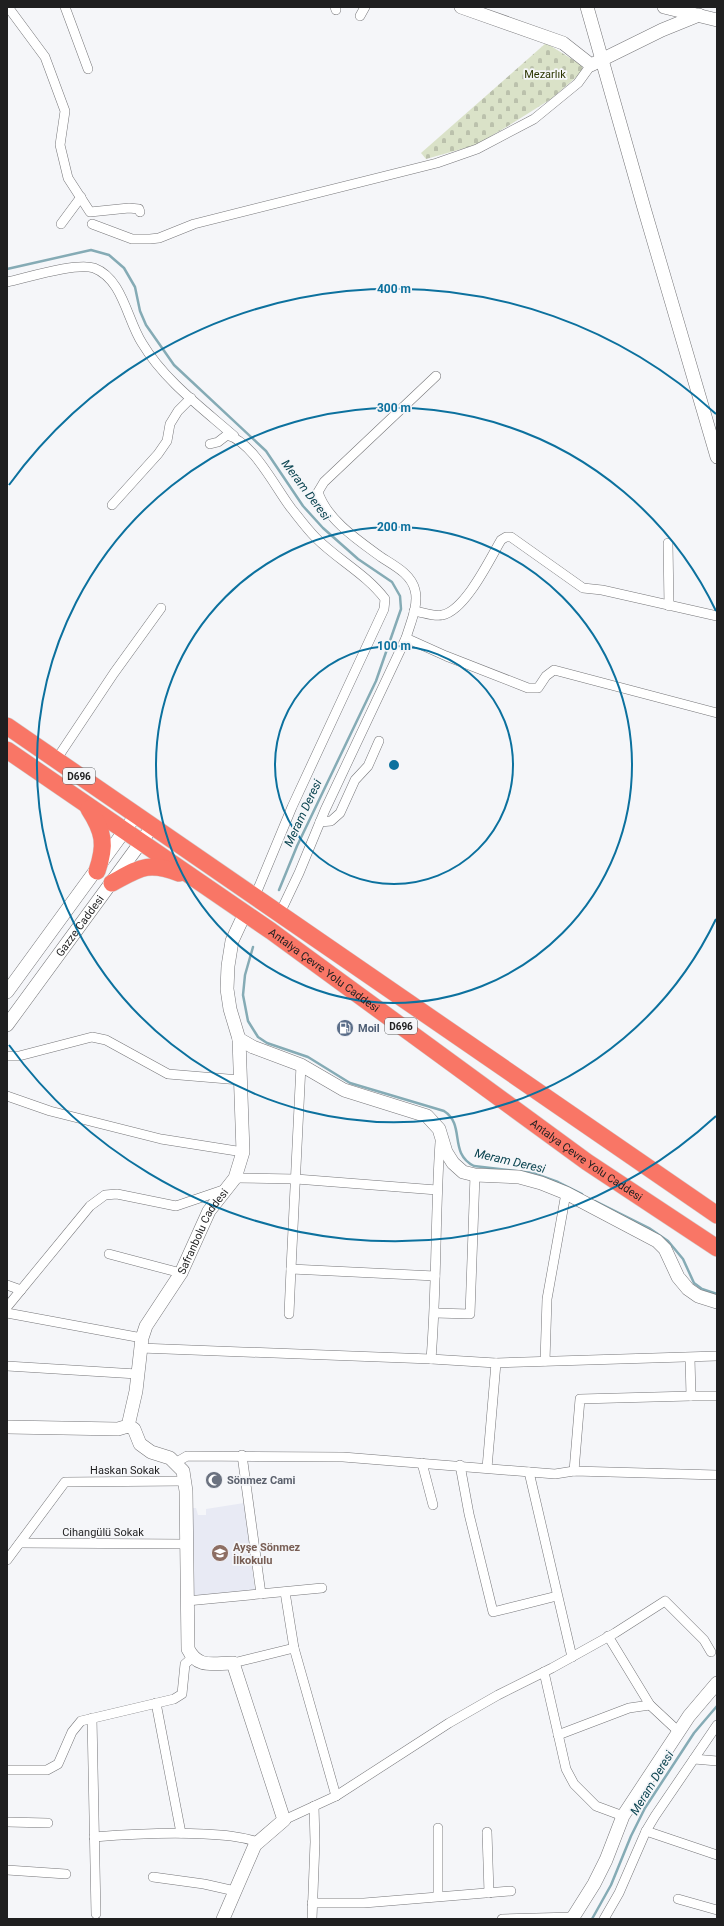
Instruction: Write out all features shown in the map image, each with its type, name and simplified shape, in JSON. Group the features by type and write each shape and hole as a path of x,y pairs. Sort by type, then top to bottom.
{"highway":[{"name":"Antalya Çevre Yolu Caddesi","path":"7,726 717,1215"},
{"name":"Antalya Çevre Yolu Caddesi","path":"7,750 245,913 587,1162 717,1248"},
{"path":"86,804 99,826 102,835 102,854 97,871"},
{"path":"112,883 144,867 171,870 195,879"}],"street":[{"path":"8,7 44,57 65,111 60,145 68,178 90,212 90,227 132,239 159,238 194,224 437,163 477,149 534,119 578,83 597,62 662,30 699,15"},
{"path":"65,7 88,69"},
{"path":"360,16 365,7"},
{"path":"461,7 563,43 597,62"},
{"path":"587,7 597,62 644,208 717,457"},
{"path":"664,7 717,20"},
{"path":"61,224 80,198"},
{"path":"90,212 129,208 139,209 140,212"},
{"path":"7,282 76,266 94,268 110,279 122,299 142,343 161,368 191,398 235,437 261,464 290,507 316,538 376,588 385,599 384,609 295,800 255,896"},
{"path":"280,913 320,822 406,638 414,611 416,592 410,578 366,546 339,523 321,501 318,492 324,482 436,376"},
{"path":"112,505 158,454 167,441 170,424 178,411 191,398"},
{"path":"210,444 218,442 227,435 235,437"},
{"path":"414,611 442,616 456,609 470,591 501,540 506,537 511,537 584,588 602,590 717,616"},
{"path":"668,543 668,606"},
{"path":"56,760 114,673 161,608"},
{"path":"406,638 446,656 528,688 538,688 546,676 554,670 717,713"},
{"path":"320,822 331,821 340,813 355,780 368,766 379,741"},
{"name":"Gazze Caddesi","path":"7,992 136,816"},
{"name":"Gazze Caddesi","path":"7,1025 112,883 152,826"},
{"name":"Safranbolu Caddesi","path":"128,1426 136,1391 141,1343 146,1326 181,1273 209,1211 231,1183 243,1152 239,1039 230,1009 227,989 228,966 232,941 245,913"},
{"path":"7,1056 19,1056 92,1037 106,1040 168,1074 240,1080"},
{"path":"239,1039 253,1047 301,1065 344,1090 427,1116 439,1129 446,1152 453,1163 464,1172 475,1175 519,1178 541,1183 566,1193 657,1241 665,1249 678,1277 688,1289 698,1296 717,1302"},
{"path":"289,1314 301,1065"},
{"path":"7,1096 50,1111 160,1139 243,1152"},
{"path":"431,1359 435,1313 437,1190 441,1139"},
{"path":"435,1313 470,1314 475,1175"},
{"path":"7,1307 90,1206 105,1195 117,1194 176,1206 231,1183 296,1178 437,1190"},
{"path":"544,1361 547,1299 566,1193"},
{"path":"109,1254 181,1273"},
{"path":"291,1269 435,1276"},
{"path":"7,1286 21,1290"},
{"path":"7,1314 141,1343 496,1363 717,1356"},
{"path":"690,1358 691,1396"},
{"path":"487,1468 496,1363"},
{"path":"7,1366 137,1374"},
{"path":"574,1471 580,1399 717,1396"},
{"path":"7,1427 118,1429 128,1426 134,1429 140,1444 151,1452 170,1458 183,1470 188,1649 192,1658 202,1664 232,1663 294,1648"},
{"path":"175,1463 188,1456 342,1457 460,1465 555,1474 574,1471 717,1475"},
{"path":"242,1456 261,1594"},
{"path":"422,1462 433,1504"},
{"path":"460,1465 469,1514 493,1612 557,1596"},
{"path":"529,1472 572,1657"},
{"name":"Haskan Sokak","path":"20,1543 65,1482 184,1482"},
{"path":"7,1560 20,1543"},
{"name":"Cihangülü Sokak","path":"20,1543 186,1544"},
{"path":"187,1601 322,1588"},
{"path":"285,1592 294,1648 336,1796"},
{"path":"223,1919 255,1845 284,1820 336,1796 449,1723 498,1695 572,1657 665,1601 704,1640 711,1652"},
{"path":"608,1636 650,1705 678,1732"},
{"path":"7,1770 47,1770 58,1764 72,1732 81,1721 174,1699 182,1694 185,1664 192,1658"},
{"path":"232,1663 284,1820"},
{"path":"544,1672 566,1769 574,1784 596,1806 623,1816"},
{"path":"502,1919 572,1918 600,1872 623,1816 689,1716 717,1683"},
{"path":"156,1703 180,1833"},
{"path":"558,1735 629,1708 650,1705"},
{"path":"92,1718 96,1914"},
{"path":"604,1919 619,1893 646,1831 717,1725"},
{"path":"694,1759 717,1761"},
{"path":"312,1919 315,1842 314,1806"},
{"path":"7,1822 48,1823"},
{"path":"438,1828 438,1896"},
{"path":"646,1831 717,1855"},
{"path":"487,1832 488,1893"},
{"path":"94,1837 135,1833 180,1833 242,1836 258,1842"},
{"path":"7,1870 66,1874"},
{"path":"153,1877 204,1884 235,1891"},
{"path":"312,1903 364,1903 511,1891"},
{"path":"678,1899 717,1910"}],"shaded area":[{"name":"Ayşe Sönmez İlkokulu","path":"244,1503 255,1591 192,1597 190,1508 196,1508 198,1515 206,1515 206,1509"}],"green space":[{"name":"Mezarlık","path":"546,43 583,66 581,73 551,99 476,145 426,159 421,153"}],"waterway":[{"name":"Meram Deresi","path":"7,269 91,250 109,255 124,268 135,287 140,311 146,325 174,365 266,451 303,506 323,528 358,559 392,582 400,596 401,609 376,681 297,846 279,890"},
{"name":"Meram Deresi","path":"253,947 245,975 243,995 248,1021 258,1037 267,1043 308,1057 350,1083 444,1111 451,1117 454,1124 461,1154 474,1166 533,1173 558,1182 582,1194"},
{"name":"Meram Deresi","path":"595,1201 649,1228 668,1241 683,1259 694,1283 702,1289 717,1294"},
{"name":"Meram Deresi","path":"592,1919 611,1885 631,1836 645,1808 694,1733 717,1706"}],"place":[{"name":"Moil","path":"345,1028"},
{"name":"Sönmez Cami","path":"214,1480"},
{"name":"Ayşe Sönmez İlkokulu","path":"220,1553"}]}
